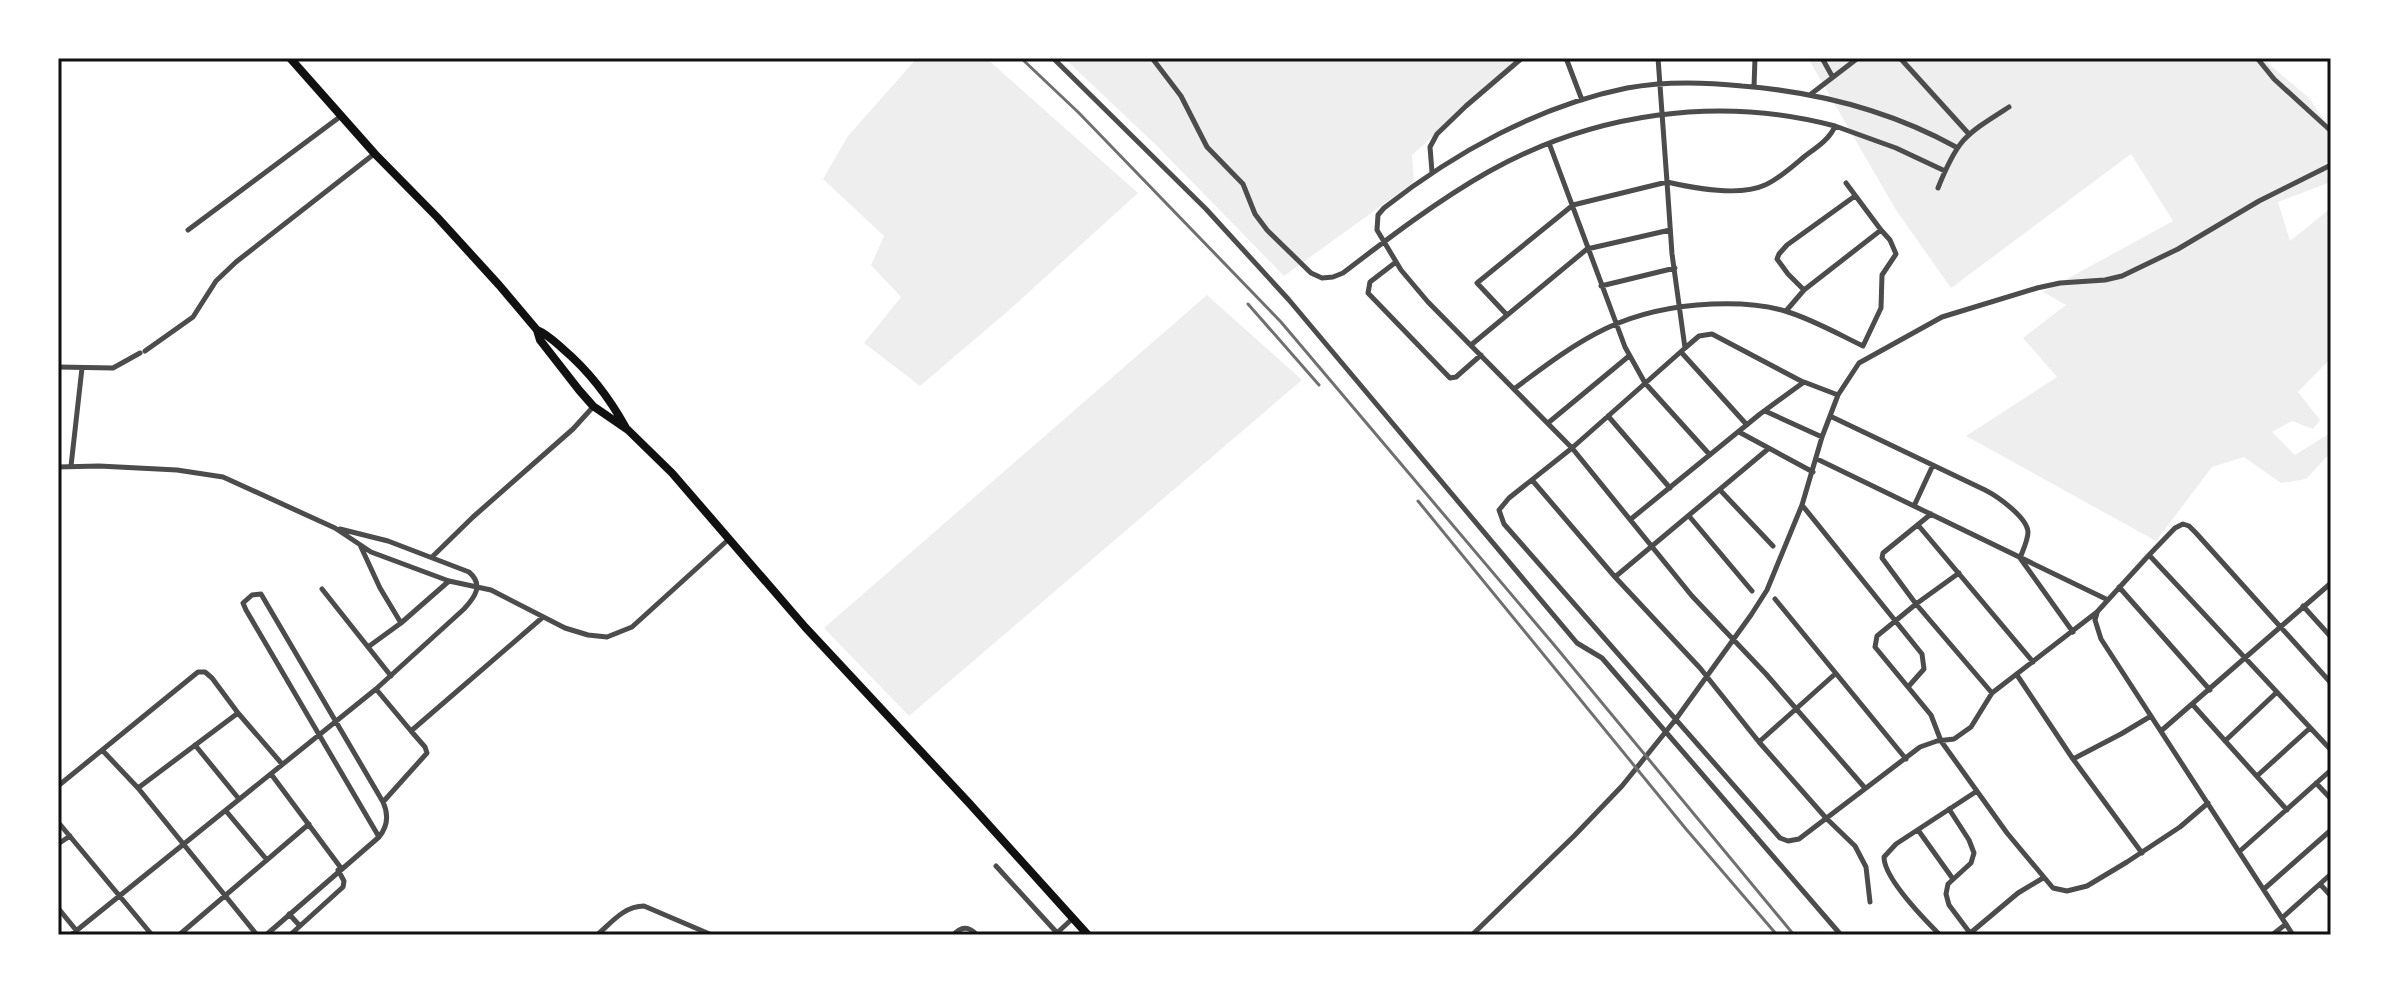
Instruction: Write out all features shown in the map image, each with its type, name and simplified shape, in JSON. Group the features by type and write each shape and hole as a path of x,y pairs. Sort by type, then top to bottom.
{"main road":[{"path":"290,58 537,330 546,348 593,406 628,430 672,473 805,627 870,694 1088,935"},
{"path":"537,330 581,364 607,394 628,430"},
{"path":"567,373 571,367 581,364"},
{"path":"593,406 604,403 607,394"}],"street":[{"path":"1053,58 1206,209 1289,300 1577,643 1602,658 1841,935"},
{"path":"1152,58 1181,96 1207,147 1243,184 1261,222 1311,273 1322,278 1343,273 1462,187 1499,166 1549,143 1617,122 1662,115 1766,112 1835,126 1896,148 1945,171"},
{"path":"1432,172 1430,147 1437,134 1522,58"},
{"path":"1566,58 1582,100"},
{"path":"1658,58 1670,230 1683,350 1747,425"},
{"path":"1754,87 1755,58"},
{"path":"1822,58 1832,76"},
{"path":"1811,94 1858,58"},
{"path":"1900,58 1968,133"},
{"path":"2257,58 2274,79 2331,131"},
{"path":"1865,788 1692,596 1572,448 1428,302 1383,242 1377,230 1378,215 1432,172 1489,139 1582,100 1628,88 1660,84 1754,87 1844,101 1897,118 1956,147"},
{"path":"1938,188 1956,147 1968,133 2009,107"},
{"path":"188,230 341,116"},
{"path":"1507,315 1477,283 1573,205 1667,182 1746,191 1765,186 1819,145 1835,126"},
{"path":"1549,143 1614,323 1629,356 1645,383 1710,455"},
{"path":"58,367 113,368 143,352 193,317 225,271 375,154"},
{"path":"1472,935 1622,786 1708,677 1760,602 1801,508 1838,395 1859,363 1942,317 2037,288 2122,276 2178,249 2259,201 2331,165"},
{"path":"1514,389 1555,358 1614,323 1678,306 1744,304 1786,311 1863,346 1881,308 1882,275 1896,254 1890,240 1846,183"},
{"path":"1804,290 1777,259 1779,254 1855,196"},
{"path":"1471,345 1587,249 1670,230"},
{"path":"1786,311 1804,290 1881,230"},
{"path":"1396,262 1370,282 1368,293 1450,378 1456,377 1481,355"},
{"path":"1601,286 1675,268"},
{"path":"1838,395 1804,382 1712,334 1699,336 1502,505 1499,514 1504,524 1775,835 1788,841 1799,839 1920,747 1954,739 1971,727 1992,693 2097,612 2180,525 2189,526 2331,683"},
{"path":"1548,423 1629,356"},
{"path":"71,466 82,368"},
{"path":"1631,519 1804,382"},
{"path":"432,557 573,429 593,406"},
{"path":"1765,411 1822,437"},
{"path":"1608,416 1670,488"},
{"path":"1830,416 1992,493 2023,520 2027,528 2028,535 2020,558"},
{"path":"1739,432 1813,472"},
{"path":"1615,577 1768,449"},
{"path":"1817,459 2108,600"},
{"path":"1914,506 1933,465"},
{"path":"58,467 150,468 212,474 335,528 374,536 469,572 476,578 478,588 468,605 376,689 76,934 58,908"},
{"path":"1532,480 1615,577 1700,668 1759,742 1826,818 1855,846 1866,867 1870,902"},
{"path":"1720,490 1773,546"},
{"path":"1801,508 1922,654 1924,669 1908,688"},
{"path":"1931,514 1882,556 1886,566 1916,604 1992,693"},
{"path":"1689,516 1752,591"},
{"path":"1918,525 2033,662"},
{"path":"335,528 361,547 383,557 449,581 495,592 565,628 607,637 632,627 729,539"},
{"path":"361,547 401,623"},
{"path":"2149,555 2331,750"},
{"path":"2020,558 2073,632"},
{"path":"1959,573 1877,636 1875,647 1931,715 1941,741 2007,833 2053,888 2067,891 2087,886 2180,827 2208,803"},
{"path":"368,647 449,581"},
{"path":"2161,731 2331,583"},
{"path":"2119,587 2210,690"},
{"path":"322,589 391,676"},
{"path":"266,935 379,837 388,819 383,802 261,594 258,592 248,597 243,603 246,610 379,837"},
{"path":"1775,599 1906,759"},
{"path":"2303,606 2331,637"},
{"path":"2097,612 2095,620 2101,639 2293,935"},
{"path":"411,731 543,617"},
{"path":"58,786 198,672 208,674 282,764"},
{"path":"1759,742 1835,674"},
{"path":"2017,675 2073,759 2142,853"},
{"path":"376,689 427,753 383,802"},
{"path":"2225,741 2277,692"},
{"path":"2193,705 2287,810"},
{"path":"138,788 238,713"},
{"path":"2073,759 2151,716"},
{"path":"2257,776 2310,728"},
{"path":"195,745 239,799"},
{"path":"103,751 138,788 257,935"},
{"path":"2240,851 2331,770"},
{"path":"271,774 309,824 344,881 343,887 290,935"},
{"path":"2316,783 2331,799"},
{"path":"1940,935 1890,877 1884,866 1884,857 1896,844 1977,791"},
{"path":"1949,809 1974,853 1971,863 1948,884 1946,894 1949,905 1969,934 2018,893 2043,878"},
{"path":"226,811 267,860"},
{"path":"58,822 152,935"},
{"path":"179,935 309,824"},
{"path":"1918,830 1953,879"},
{"path":"2264,889 2331,830"},
{"path":"58,844 70,836"},
{"path":"996,866 1058,934 1073,919"},
{"path":"2282,918 2331,874"},
{"path":"2320,884 2331,896"},
{"path":"597,935 625,910 635,906 644,906 712,935"},
{"path":"289,914 300,926"},
{"path":"2272,935 2286,924"},
{"path":"953,935 962,928 970,929 977,935"}],"shaded area":[{"path":"917,58 986,58 1138,193 920,386 864,343 901,297 871,265 884,236 823,179 848,136"},
{"path":"1064,58 1521,58 1412,155 1414,182 1284,276 1157,146"},
{"path":"1808,58 2262,58 2309,98 2331,130 2331,160 2326,163 2328,183 2278,202 2290,241 2331,208 2331,358 2298,392 2320,420 2313,429 2292,421 2272,432 2295,455 2330,433 2331,452 2306,479 2281,483 2244,457 2212,467 2156,541 1966,436 2057,377 2023,338 2066,305 2043,292 2173,221 2131,154 1951,288 1896,210"},
{"path":"1207,295 1302,380 909,716 824,628"}],"railway":[{"path":"1021,58 1079,113 1281,322 1794,935"},
{"path":"1248,304 1319,385"},
{"path":"1418,501 1686,829 1777,935"}]}
